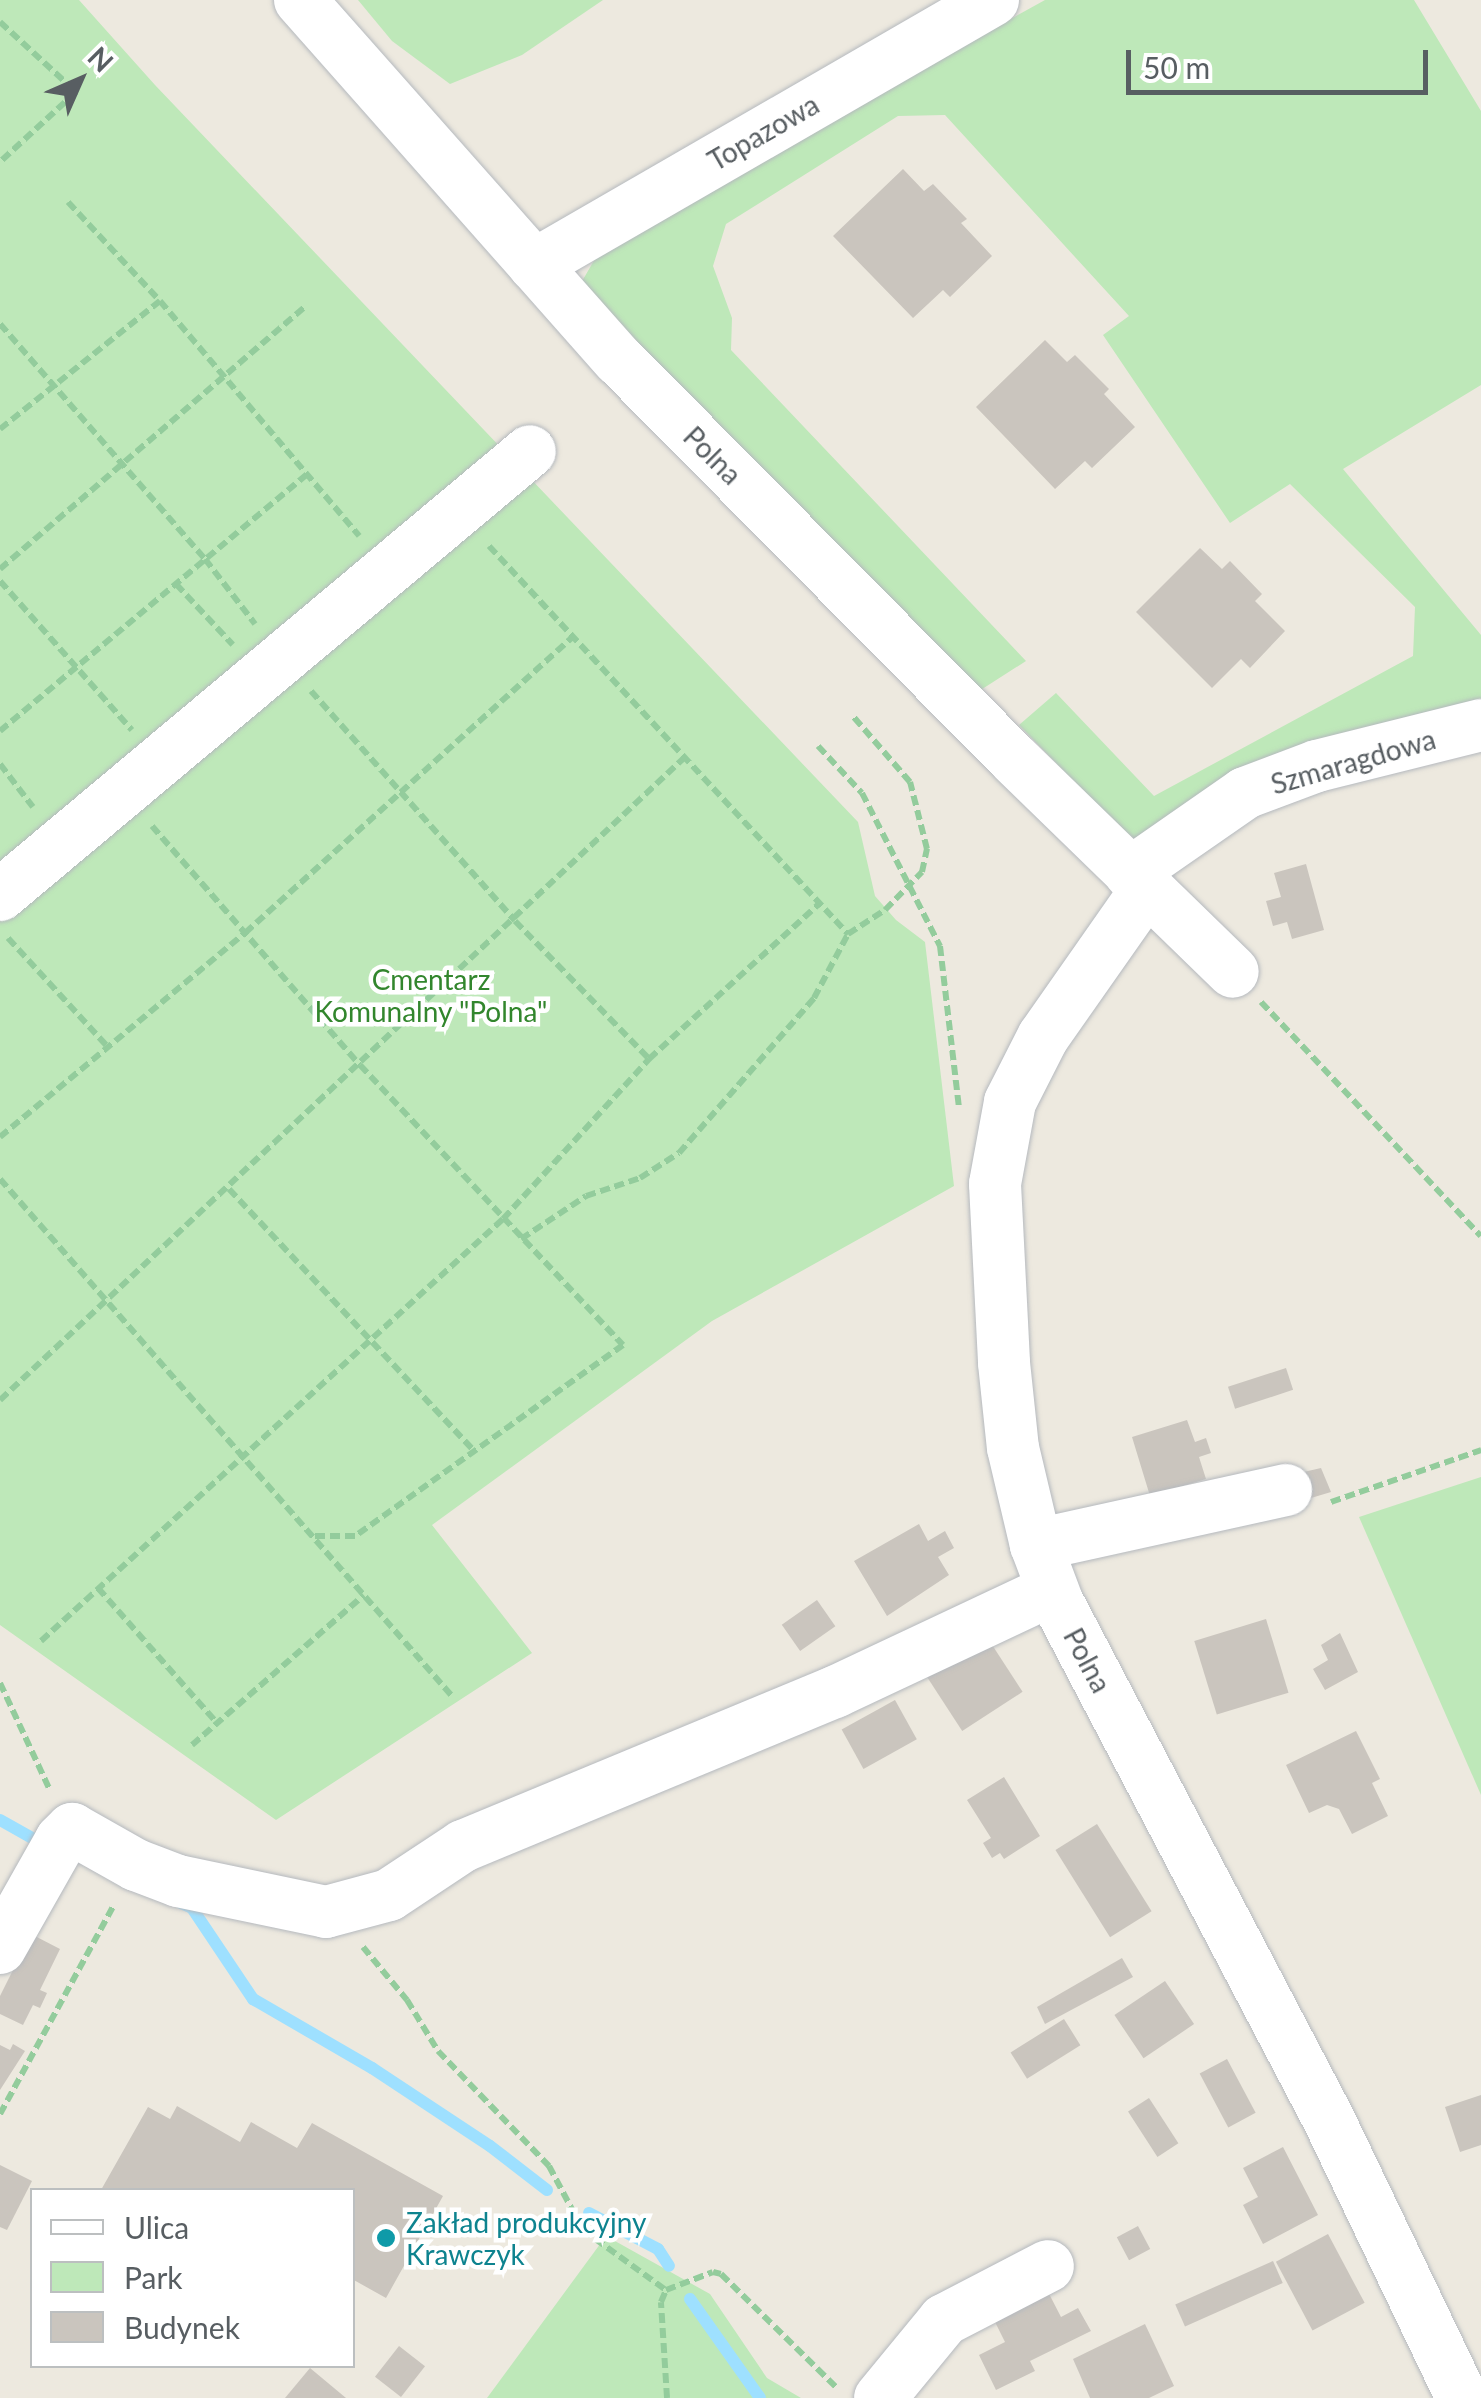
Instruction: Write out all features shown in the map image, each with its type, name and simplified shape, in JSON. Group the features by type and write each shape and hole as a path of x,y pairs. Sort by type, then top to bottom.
{"street":[{"name":"Polna","path":"300,0 620,360 1138,882 1233,972"},
{"name":"Topazowa","path":"534,264 993,0"},
{"path":"0,895 530,451"},
{"name":"Szmaragdowa","path":"1138,882 1245,793 1317,766 1481,725"},
{"name":"Polna","path":"1138,882 1043,1037 1010,1102 999,1150 996,1184 1004,1364 1013,1448 1044,1568 1329,2120 1462,2398"},
{"path":"0,1948 61,1842 178,1881 326,1912 389,1895 463,1846 800,1707 1044,1568 1286,1490"},
{"path":"880,2398 944,2320 1048,2266"}],"path":[{"path":"0,22 76,92 0,162"},
{"path":"68,202 160,301 388,570"},
{"path":"0,430 160,301"},
{"path":"0,569 306,306"},
{"path":"0,324 205,560 272,668"},
{"path":"0,731 307,474"},
{"path":"458,512 848,934"},
{"path":"0,581 76,668 141,777 244,933 360,1065 623,1345 355,1536 312,1536"},
{"path":"176,584 272,668 400,791 515,920 648,1059"},
{"path":"0,1137 244,933 574,636"},
{"path":"521,1240 586,1196 640,1178 679,1153 814,998 848,934 885,910 922,872 928,849 910,782 852,715"},
{"path":"818,746 862,793 940,946 961,1124"},
{"path":"0,1400 107,1304 686,756"},
{"path":"41,1641 502,1219 648,1059 819,904"},
{"path":"0,930 108,1047"},
{"path":"1233,972 1481,1236"},
{"path":"0,1179 452,1696"},
{"path":"229,1189 474,1452"},
{"path":"98,1588 216,1723"},
{"path":"192,1744 364,1595"},
{"path":"0,1683 61,1842"},
{"path":"0,2114 115,1901"},
{"path":"326,1912 350,1932 407,2000 438,2051 476,2096 549,2166 583,2230 666,2290"},
{"path":"666,2290 697,2277 721,2274 847,2398"},
{"path":"666,2290 660,2333 667,2398"}],"green space":[{"name":"Cmentarz Komunalny \"Polna\"","path":"0,0 79,0 155,85 858,822 875,896 896,920 925,942 954,1186 712,1321 432,1525 532,1653 276,1820 0,1625"},
{"path":"358,0 603,0 522,55 450,84 392,41"},
{"path":"1045,0 1414,0 1481,111 1481,385 1343,469 1481,635 1481,700 1135,844 1019,725 1056,693 1154,796 1413,656 1415,607 1290,484 1230,523 1103,335 1129,316 945,115 898,116 726,224 713,266 732,318 731,350 1026,661 976,693 581,283 603,245"},
{"path":"1481,1477 1481,1795 1359,1517"},
{"path":"606,2236 710,2294 767,2378 801,2398 487,2398"}],"building":[{"path":"903,169 924,191 933,184 967,219 961,223 992,256 950,297 943,290 913,318 833,236"},
{"path":"1045,340 1067,362 1075,355 1109,389 1104,394 1135,427 1092,468 1085,461 1055,489 976,407"},
{"path":"1200,548 1222,569 1230,561 1262,594 1255,601 1285,631 1250,668 1241,659 1212,688 1136,612"},
{"path":"1306,864 1324,930 1292,939 1287,922 1273,926 1266,901 1281,897 1274,873"},
{"path":"1286,1368 1293,1390 1235,1409 1228,1387"},
{"path":"1187,1420 1195,1442 1206,1438 1211,1453 1199,1457 1206,1479 1150,1496 1132,1437"},
{"path":"1321,1468 1331,1492 1291,1504 1282,1477"},
{"path":"919,1524 928,1541 945,1531 954,1548 938,1557 949,1575 887,1616 854,1561"},
{"path":"817,1600 835,1626 800,1651 782,1625"},
{"path":"1266,1619 1289,1693 1217,1715 1194,1641"},
{"path":"1340,1633 1358,1672 1325,1690 1313,1669 1328,1660 1321,1645"},
{"path":"985,1634 1023,1692 962,1731 925,1673"},
{"path":"895,1700 917,1739 863,1769 842,1730"},
{"path":"1356,1731 1380,1779 1372,1783 1388,1816 1352,1834 1339,1809 1327,1805 1309,1813 1286,1765"},
{"path":"1004,1777 1040,1836 1004,1859 1000,1853 992,1858 983,1843 991,1838 967,1800"},
{"path":"1097,1824 1152,1911 1110,1937 1055,1850"},
{"path":"31,1934 60,1949 40,1990 47,1993 40,2008 33,2005 23,2025 0,2014 0,1996"},
{"path":"1122,1958 1133,1977 1045,2024 1037,2007"},
{"path":"1165,1981 1194,2024 1144,2058 1114,2015"},
{"path":"1064,2019 1080,2045 1027,2079 1011,2052"},
{"path":"13,2044 25,2051 0,2090 0,2045 10,2050"},
{"path":"1227,2059 1256,2113 1228,2127 1200,2074"},
{"path":"1481,2095 1481,2145 1460,2152 1445,2107"},
{"path":"1149,2098 1178,2143 1157,2157 1128,2112"},
{"name":"Zakład produkcyjny Krawczyk","path":"177,2106 240,2142 251,2122 297,2148 312,2123 443,2196 386,2298 355,2281 355,2188 102,2188 148,2107 170,2119"},
{"path":"1283,2147 1318,2215 1263,2244 1243,2205 1258,2197 1243,2168"},
{"path":"0,2165 32,2181 7,2230 0,2227"},
{"path":"1138,2226 1150,2249 1129,2260 1117,2237"},
{"path":"1328,2234 1365,2303 1313,2331 1276,2262"},
{"path":"1273,2261 1283,2283 1185,2326 1175,2305"},
{"path":"1045,2286 1061,2317 1078,2308 1091,2331 1030,2361 1035,2371 996,2390 979,2355 1005,2342 991,2314"},
{"path":"1145,2324 1174,2386 1149,2398 1090,2398 1073,2359"},
{"path":"399,2346 425,2366 401,2397 375,2377"},
{"path":"310,2368 346,2398 285,2398"}],"waterway":[{"path":"0,1820 43,1844"},
{"path":"181,1903 192,1908 253,1999 372,2068 490,2146 547,2190"},
{"path":"589,2213 658,2249 669,2266"},
{"path":"690,2299 760,2398"}],"place":[{"name":"Zakład produkcyjny Krawczyk","path":"386,2238"}]}
